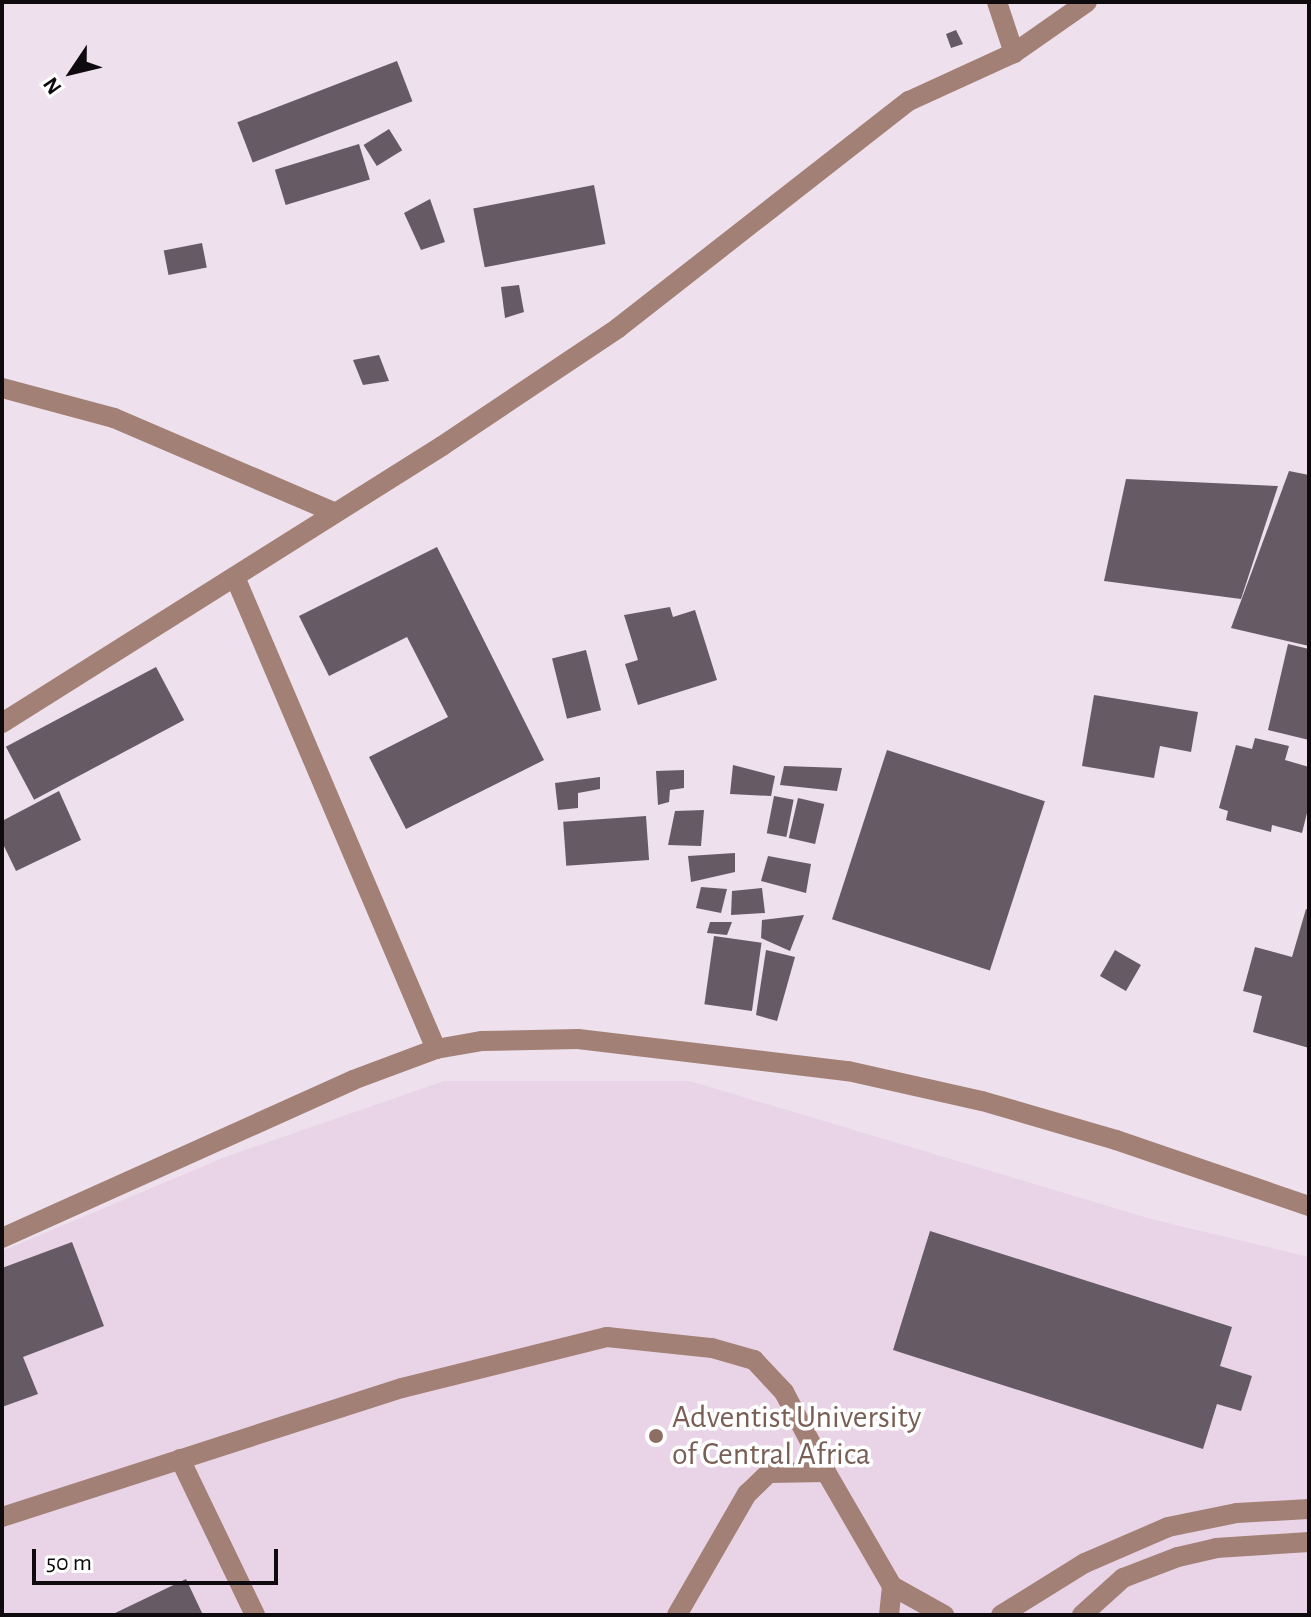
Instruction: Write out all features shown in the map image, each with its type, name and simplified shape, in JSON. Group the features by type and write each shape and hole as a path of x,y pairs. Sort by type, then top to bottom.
{"street":[{"path":"997,2 1014,53"},
{"path":"2,723 235,577 618,328 909,101 1014,53 1087,2"},
{"path":"2,388 114,418 333,512"},
{"path":"235,577 436,1049"},
{"path":"2,1238 353,1080 436,1049 482,1041 578,1039 848,1071 1101,1136 1309,1206"},
{"path":"2,1517 402,1388 607,1337 712,1348 754,1360 784,1392 892,1586 944,1615"},
{"path":"180,1459 255,1615"},
{"path":"677,1615 747,1494 769,1473 826,1472"},
{"path":"1001,1615 1085,1563 1168,1527 1237,1513 1309,1509"},
{"path":"1082,1615 1123,1578 1178,1557 1216,1548 1309,1542"},
{"path":"889,1615 892,1586"}],"shaded area":[{"name":"Adventist University of Central Africa","path":"444,1081 690,1081 1151,1219 1309,1257 1309,1615 2,1615 2,1251 225,1157"}],"building":[{"path":"956,30 963,44 951,48 946,34"},
{"path":"397,61 412,101 253,162 237,122"},
{"path":"389,129 402,150 377,166 364,145"},
{"path":"359,144 370,179 286,205 275,170"},
{"path":"594,185 605,244 485,267 473,208"},
{"path":"430,199 445,242 421,250 404,213"},
{"path":"202,243 207,268 168,275 164,250"},
{"path":"519,285 524,312 505,318 501,287"},
{"path":"379,355 389,381 363,385 353,360"},
{"path":"1289,471 1309,475 1309,646 1231,628"},
{"path":"1126,479 1278,486 1241,599 1104,581"},
{"path":"437,547 544,760 406,829 369,757 448,717 407,637 329,676 299,616"},
{"path":"670,607 673,617 695,610 717,680 638,705 625,664 638,660 624,615"},
{"path":"1288,644 1309,649 1309,740 1268,730"},
{"path":"586,650 601,710 567,719 552,658"},
{"path":"156,667 184,720 34,800 6,747"},
{"path":"1094,695 1198,712 1191,752 1160,746 1154,778 1082,766"},
{"path":"1255,738 1289,746 1285,760 1309,767 1309,805 1302,833 1272,825 1271,832 1226,820 1228,811 1219,808 1236,745 1252,749"},
{"path":"887,750 1045,801 990,971 832,919"},
{"path":"733,765 775,776 771,796 730,794"},
{"path":"784,766 842,768 837,791 780,785"},
{"path":"684,770 684,788 670,790 669,802 658,805 656,771"},
{"path":"600,777 600,789 578,793 578,808 558,810 555,783"},
{"path":"59,791 81,840 16,871 2,842 2,821"},
{"path":"774,796 794,800 786,837 767,833"},
{"path":"798,798 824,804 815,844 789,838"},
{"path":"704,810 701,846 668,845 675,811"},
{"path":"646,816 649,860 566,866 563,822"},
{"path":"735,853 735,872 691,882 688,856"},
{"path":"768,856 811,864 806,893 761,881"},
{"path":"701,887 727,889 721,913 696,908"},
{"path":"762,888 765,913 731,915 732,891"},
{"path":"1306,909 1309,910 1309,1048 1253,1032 1262,996 1243,991 1255,947 1292,957"},
{"path":"804,915 790,951 761,938 762,920"},
{"path":"710,922 732,922 727,935 707,933"},
{"path":"714,936 762,943 752,1011 704,1004"},
{"path":"766,950 795,957 777,1021 756,1015"},
{"path":"1115,950 1141,965 1126,991 1100,976"},
{"path":"930,1231 1232,1327 1220,1366 1252,1376 1241,1411 1217,1404 1203,1449 893,1350"},
{"path":"72,1242 104,1326 23,1357 38,1394 2,1407 2,1268"},
{"path":"186,1579 203,1615 111,1615"}],"place":[{"name":"Adventist University of Central Africa","path":"656,1436"}]}
